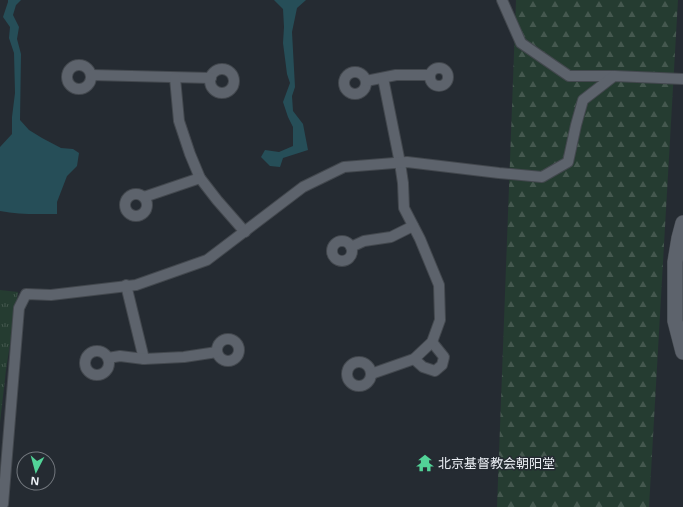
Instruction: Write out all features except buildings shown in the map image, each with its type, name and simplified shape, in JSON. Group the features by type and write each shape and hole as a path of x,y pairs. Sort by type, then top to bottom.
{"street":[{"path":"502,0 521,44 569,76 683,78"},
{"path":"366,82 396,75 430,74"},
{"path":"91,75 211,78"},
{"path":"4,505 19,308 26,294 51,295 136,285 208,260 303,188 344,167 407,162 542,177 568,162 583,100 614,76"},
{"path":"175,78 179,121 200,178 245,232"},
{"path":"371,374 414,359 432,342 440,320 440,285 420,239 404,208 400,163 383,78"},
{"path":"144,198 200,178"},
{"path":"683,223 675,262 675,321 683,352"},
{"path":"351,247 364,241 391,237 413,226"},
{"path":"126,285 144,359"},
{"path":"414,359 423,367 435,372 442,365 444,357 432,342"},
{"path":"108,358 120,356 144,359 184,357 217,352"}],"green space":[{"path":"516,0 678,0 649,507 497,507"},
{"path":"0,290 18,292 6,370 0,423"}],"water":[{"path":"8,0 21,0 16,5 13,15 19,27 17,39 21,54 20,120 29,130 42,138 61,148 73,149 79,153 77,166 67,176 57,202 57,214 21,214 0,211 0,147 12,134 12,117 15,93 14,53 9,38 10,27 3,17"},
{"path":"274,0 306,0 297,8 292,32 295,87 292,96 293,111 303,124 308,150 283,158 280,167 270,166 261,157 265,150 279,152 293,146 293,127 283,102 290,83 287,74 283,43 283,9"}],"place":[{"name":"北京基督教会朝阳堂","path":"425,463"}]}
